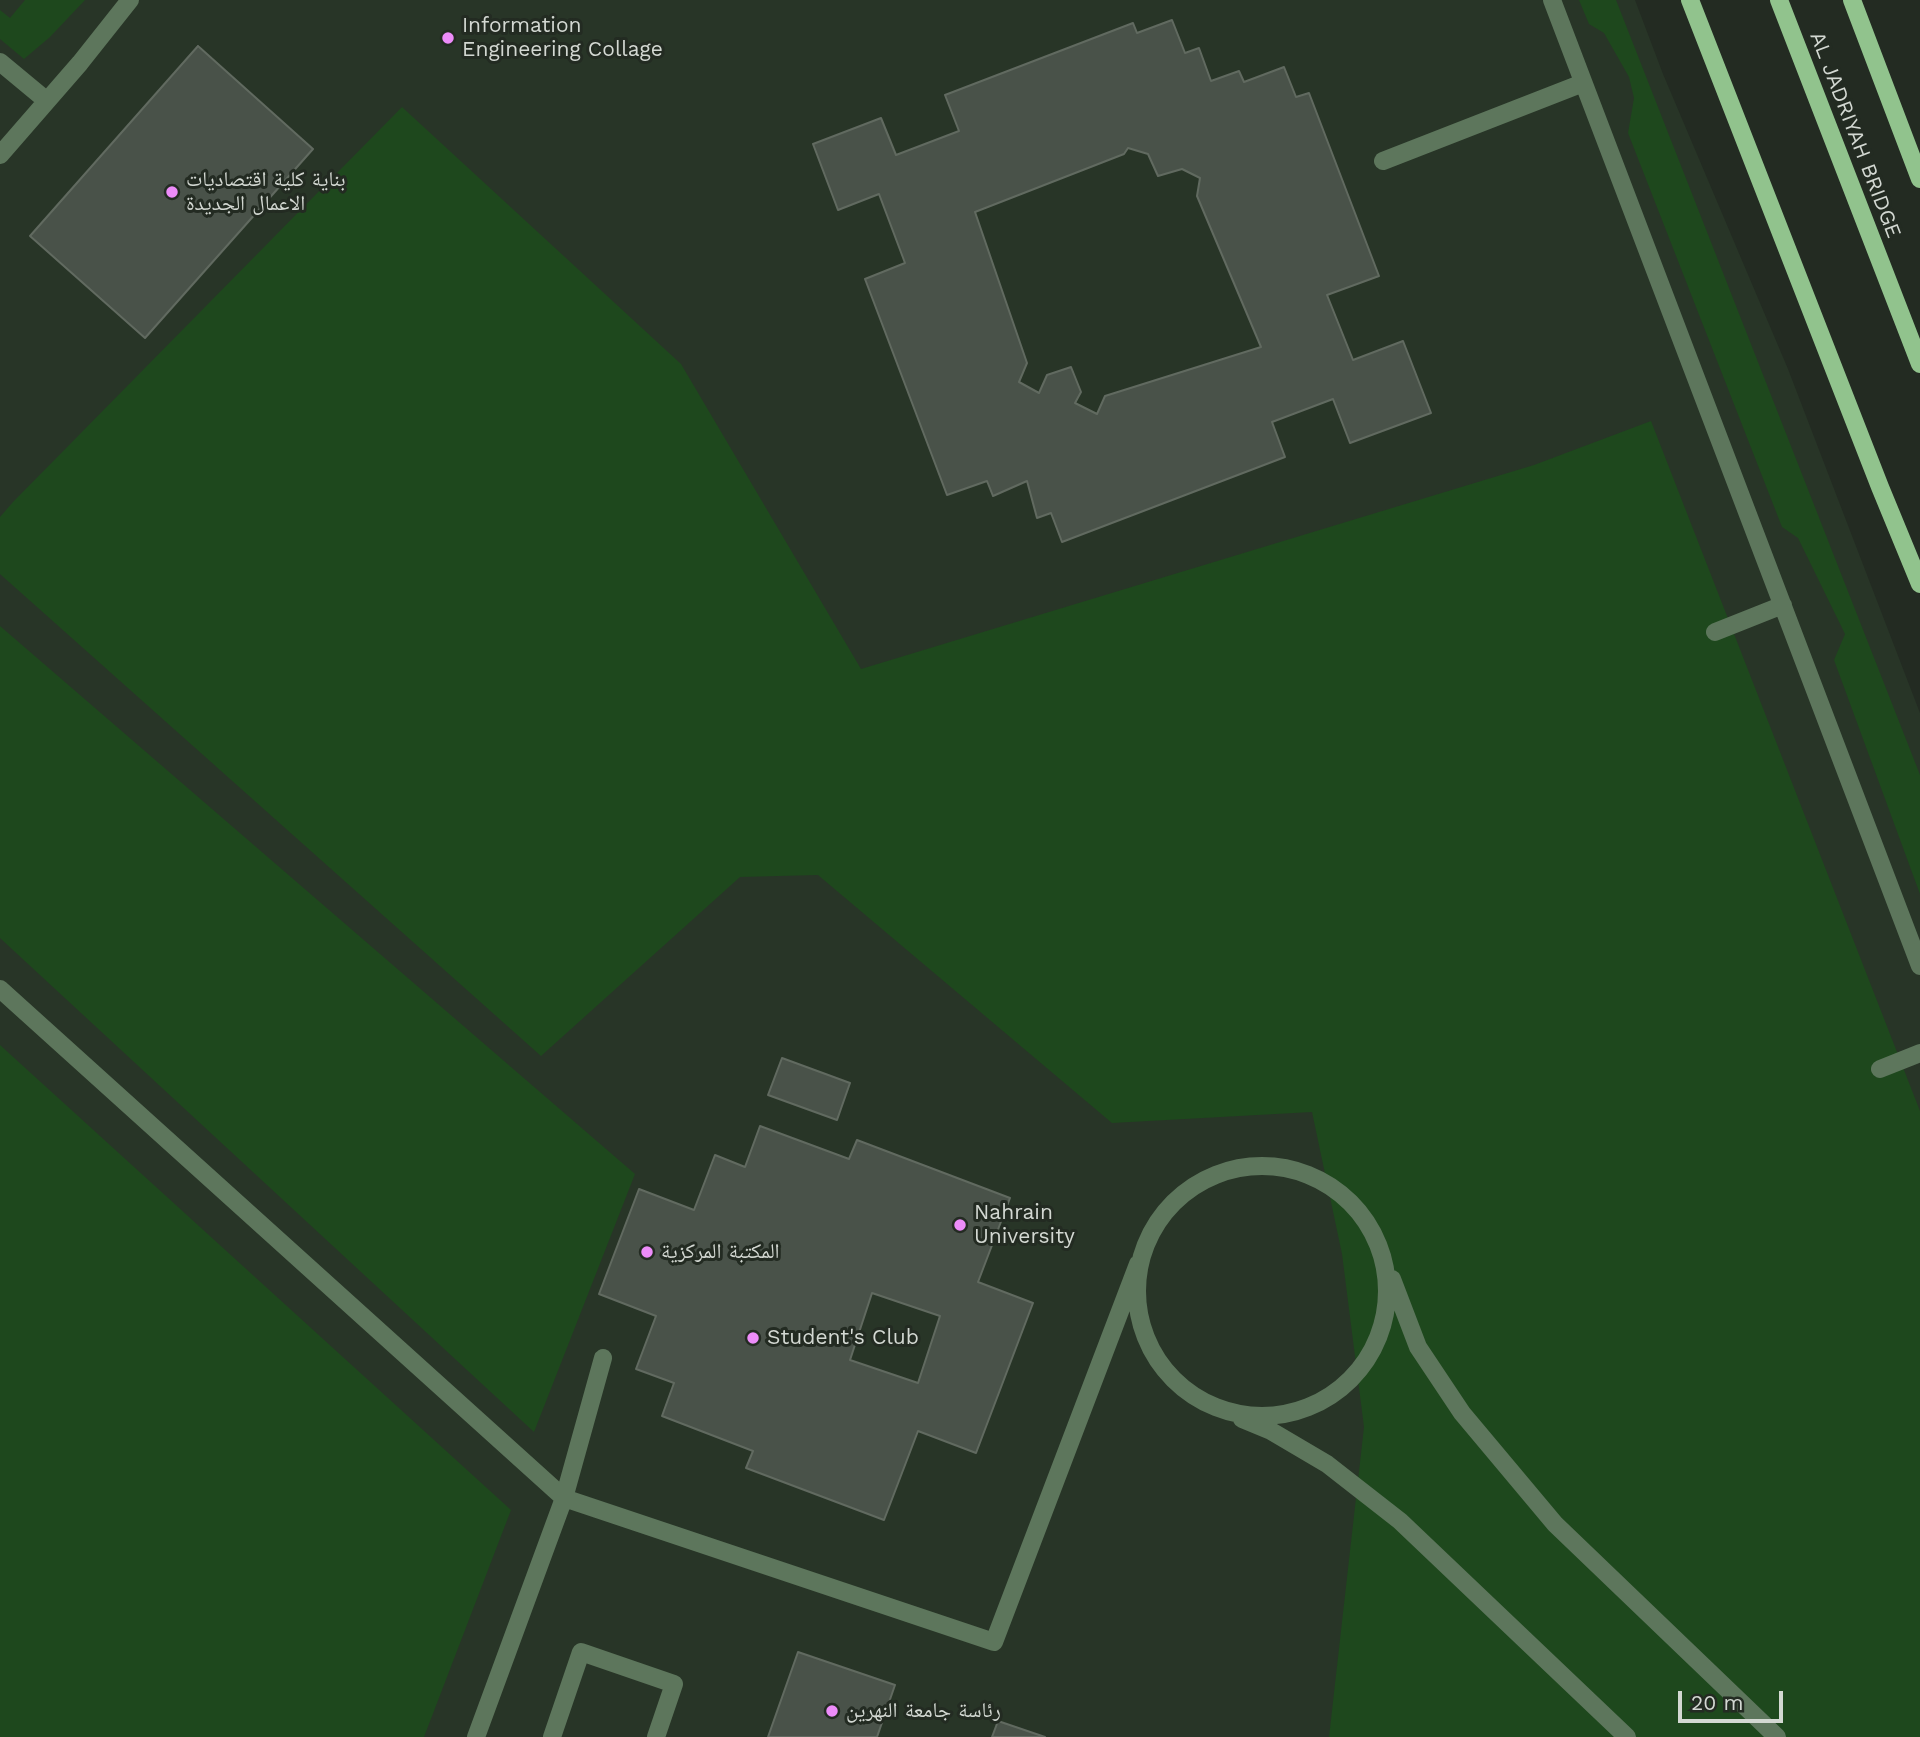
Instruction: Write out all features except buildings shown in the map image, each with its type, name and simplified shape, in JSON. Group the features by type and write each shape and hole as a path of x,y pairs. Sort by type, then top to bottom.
{"main road":[{"path":"1690,0 1920,584"},
{"name":"AL JADRIYAH BRIDGE","path":"1779,0 1920,364"},
{"path":"1852,0 1920,179"}],"street":[{"path":"0,155 80,63 130,0"},
{"path":"1552,0 1920,966"},
{"path":"0,62 47,101"},
{"path":"1383,161 1583,83"},
{"path":"1715,632 1783,605"},
{"path":"0,989 564,1498 994,1642 1154,1225 1181,1193 1218,1172 1259,1164 1300,1171 1338,1190 1367,1221 1418,1347 1462,1413 1555,1524 1777,1737"},
{"path":"1880,1069 1920,1053"},
{"path":"1203,1403 1242,1416 1283,1416 1322,1402 1355,1377 1378,1342 1388,1301 1384,1259"},
{"path":"1138,1264 1136,1304 1147,1344 1170,1378 1203,1403 1271,1431 1327,1464 1390,1513 1627,1737"},
{"path":"476,1737 564,1498 603,1358"},
{"path":"552,1737 581,1652 674,1684 656,1737"}],"shaded area":[{"name":"Nahrain University","path":"0,0 1635,0 1663,74 1788,369 1920,713 1920,1737 0,1737"}],"green space":[{"path":"25,0 85,0 50,37 24,59 0,39 0,10 10,18"},
{"path":"1579,0 1616,0 1920,775 1920,894 1834,660 1845,634 1798,538 1782,527 1628,133 1634,98 1629,77 1604,33 1589,24"},
{"path":"402,107 681,364 861,669 1534,465 1651,421 1920,1111 1920,1737 1329,1737 1364,1427 1342,1254 1312,1112 1112,1123 818,875 740,877 541,1056 0,574 0,517"},
{"path":"0,626 635,1174 534,1432 0,938"},
{"path":"0,1045 511,1510 424,1737 0,1737"}],"place":[{"name":"Information Engineering Collage","path":"448,38"},
{"name":"بناية كلية اقتصاديات الاعمال الجديدة","path":"172,192"},
{"name":"Nahrain University","path":"960,1225"},
{"name":"المكتبة المركزية","path":"647,1252"},
{"name":"Student's Club","path":"753,1338"},
{"name":"رئاسة جامعة النهرين","path":"832,1711"}]}
